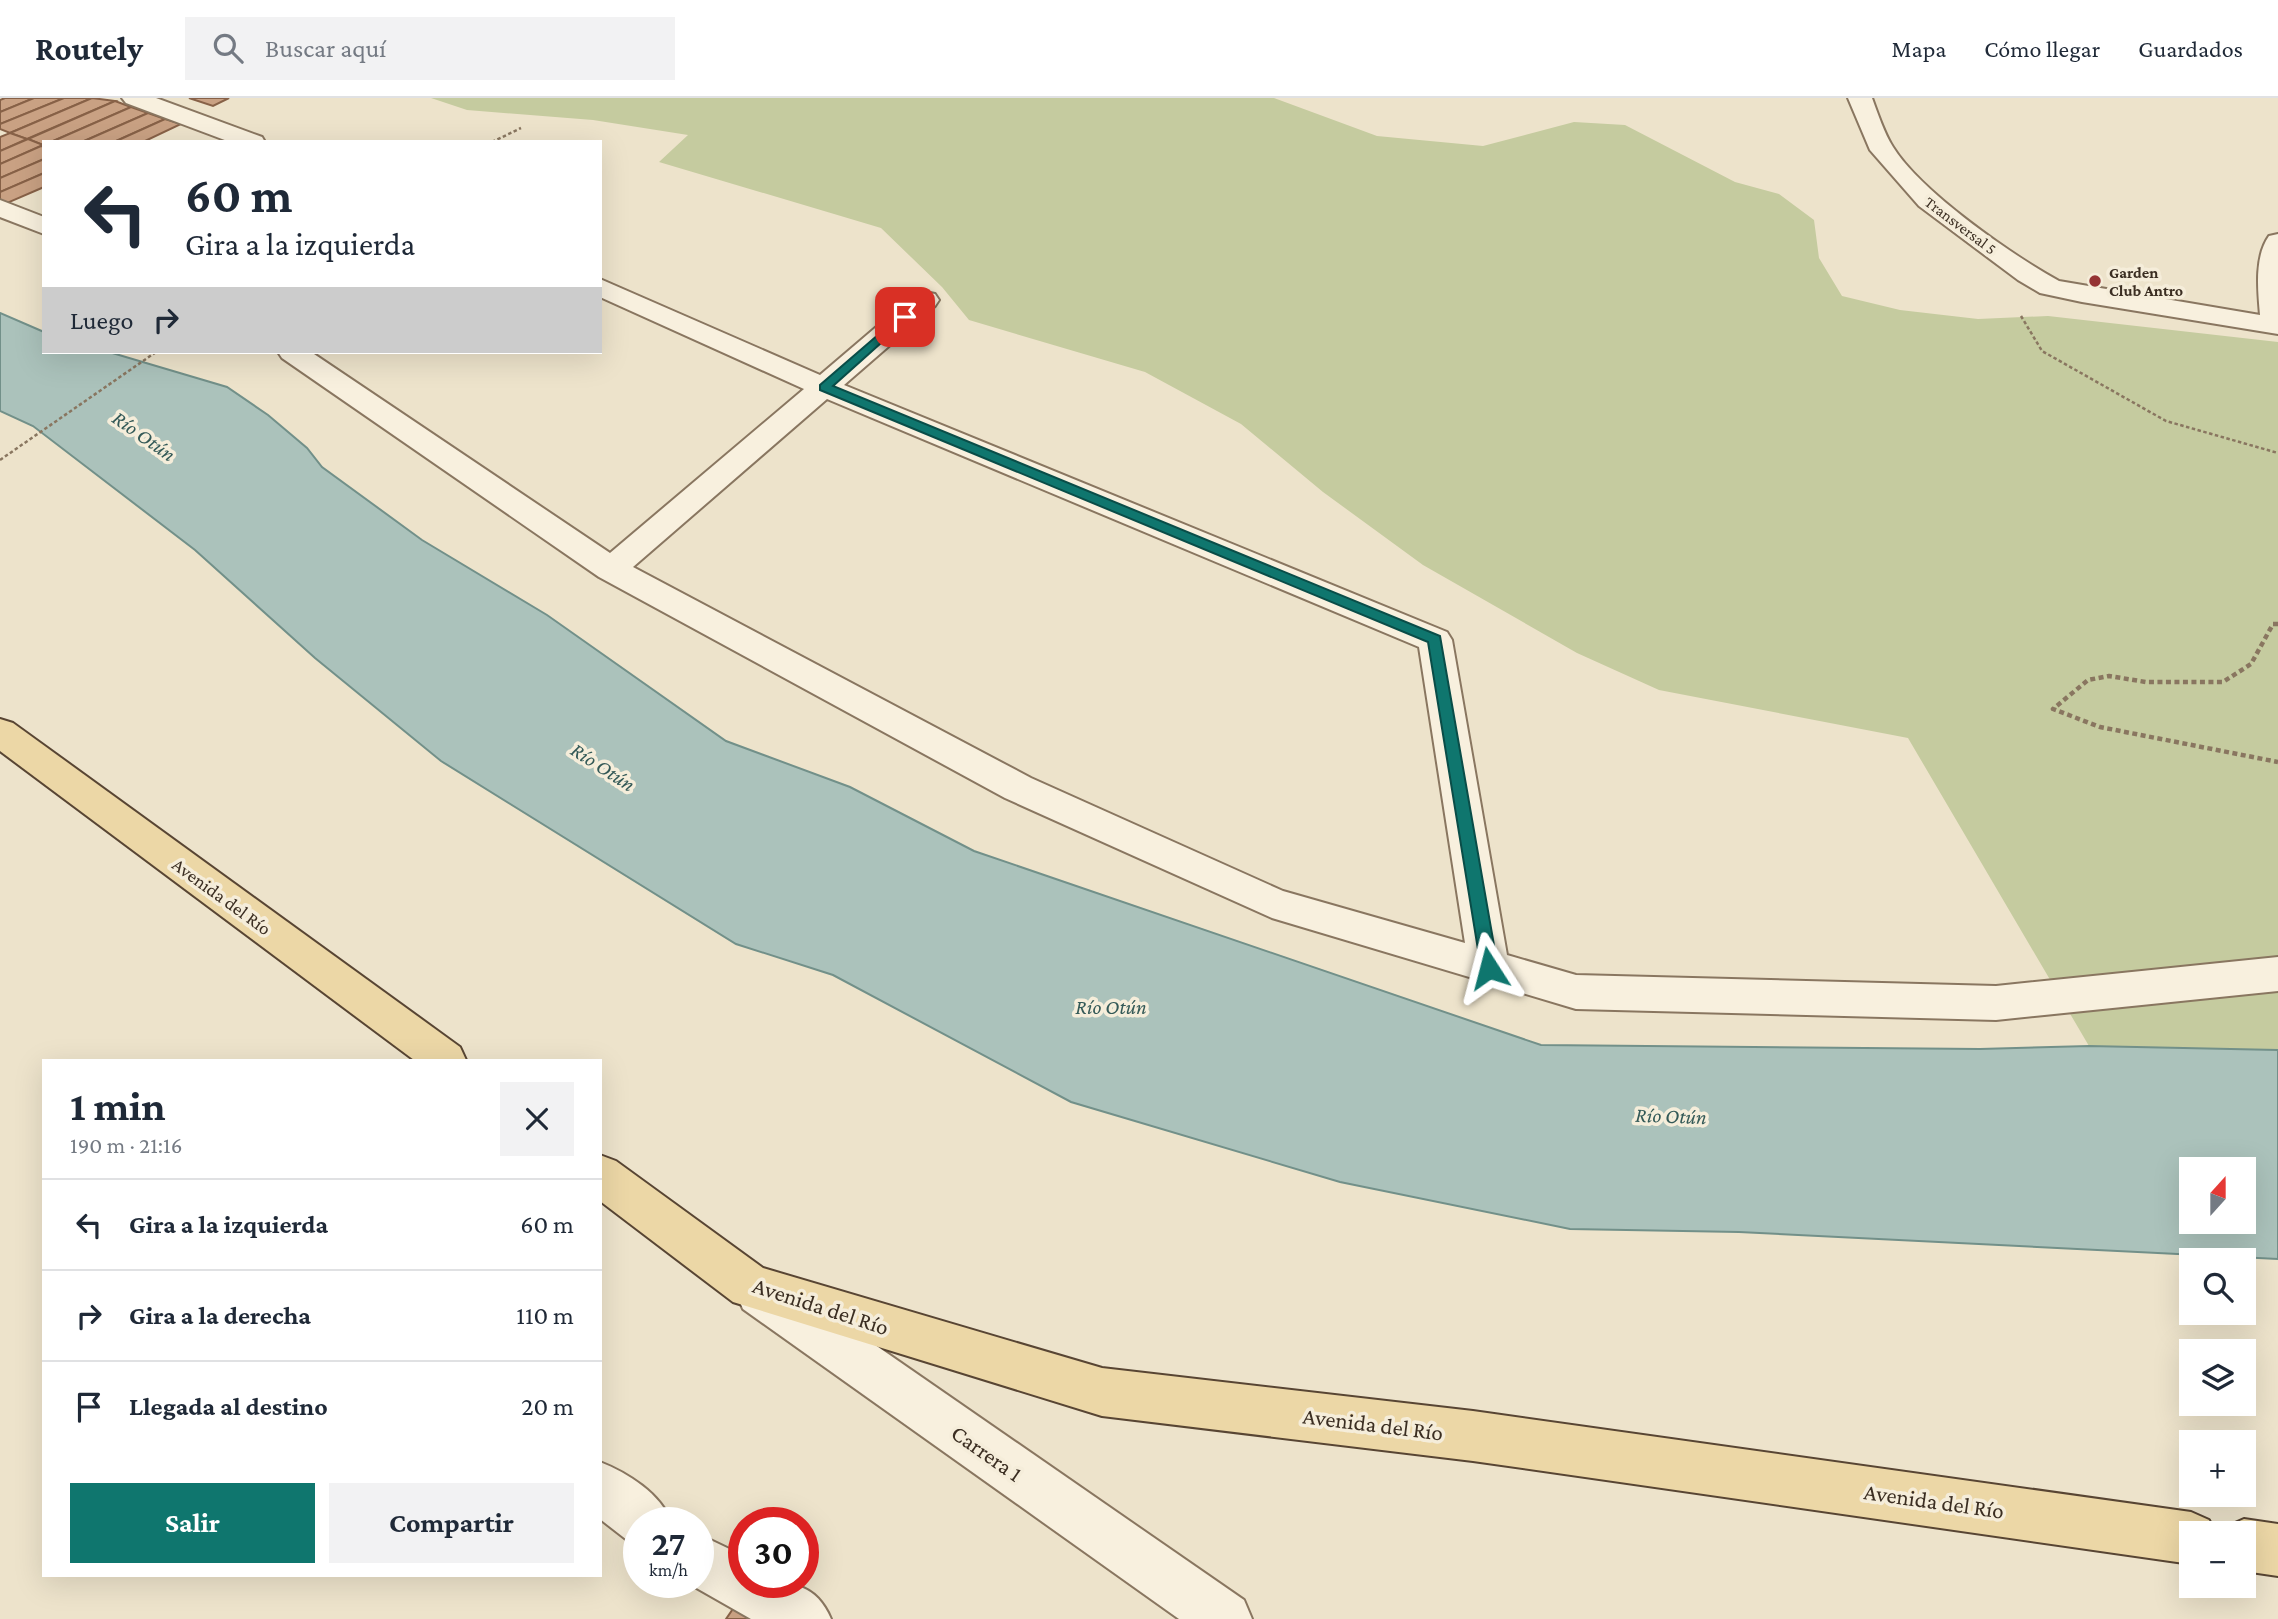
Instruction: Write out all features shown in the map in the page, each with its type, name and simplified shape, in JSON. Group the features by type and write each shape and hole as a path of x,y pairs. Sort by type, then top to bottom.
{"main road":[{"name":"Avenida del Río","path":"0,732 444,1059"},
{"name":"Avenida del Río","path":"602,1176 750,1286 1102,1392 1473,1436 2179,1536"},
{"path":"2256,1547 2278,1550"}],"street":[{"path":"134,98 248,140"},
{"name":"Transversal 5","path":"1868,98 1882,150 1928,201 2027,274 2050,287 2277,326"},
{"path":"0,208 42,225"},
{"path":"2277,326 2270,293 2272,264 2278,242"},
{"path":"602,288 824,387 1435,640 1489,968"},
{"path":"611,569 925,300"},
{"path":"295,354 611,569 1018,788 1272,903 1576,992 1996,1003 2278,974"},
{"name":"Carrera 1","path":"750,1286 1225,1619"},
{"path":"602,1489 626,1507"},
{"path":"714,1569 804,1619"}],"path":[{"path":"496,140 521,128"},
{"path":"2022,317 2042,351 2166,421 2278,453"},
{"path":"0,460 153,354"},
{"path":"2278,624 2273,624 2251,664 2223,682 2146,682 2109,676 2088,680 2053,709 2100,727 2278,762"}],"green space":[{"path":"431,98 1274,98 1377,136 1483,146 1574,122 1625,125 1735,182 1779,194 1814,220 1819,258 1842,296 1900,310 1978,319 2048,316 2278,342 2278,1050 2089,1046 1908,738 1659,690 1577,653 1423,565 1323,492 1241,424 1145,372 969,320 942,287 881,228 659,162 688,135 593,120 467,110"}],"water":[{"name":"Río Otún","path":"0,313 42,331 42,354 116,354 227,387 268,415 307,448 322,467 422,540 547,615 726,741 850,787 974,851 1541,1045 1980,1049 2089,1046 2278,1050 2278,1259 2256,1258 2256,1248 2179,1248 2179,1254 1739,1232 1570,1229 1340,1182 1071,1102 833,975 736,944 441,761 315,658 195,550 33,426 0,411"}],"building":[{"path":"34,98 0,112 0,100"},
{"path":"34,98 64,98 0,124 0,112"},
{"path":"64,98 92,98 10,133 0,129 0,124"},
{"path":"92,98 115,101 27,139 10,133"},
{"path":"189,98 229,98 213,106"},
{"path":"115,101 131,107 56,140 42,140 42,145 28,139"},
{"path":"131,107 148,113 87,140 56,140"},
{"path":"148,113 165,119 118,140 87,140"},
{"path":"165,119 181,124 147,140 118,140"},
{"path":"10,133 27,139 0,151 0,137"},
{"path":"28,139 42,145 0,164 0,151"},
{"path":"42,146 42,160 0,178 0,164"},
{"path":"42,160 42,174 0,192 0,178"},
{"path":"42,174 42,188 0,206 0,192"},
{"path":"739,1600 771,1619 726,1619"}],"place":[{"name":"Garden Club Antro","path":"2095,281"}],"route":[{"path":"905,317 824,387 1435,640 1489,968"}]}
